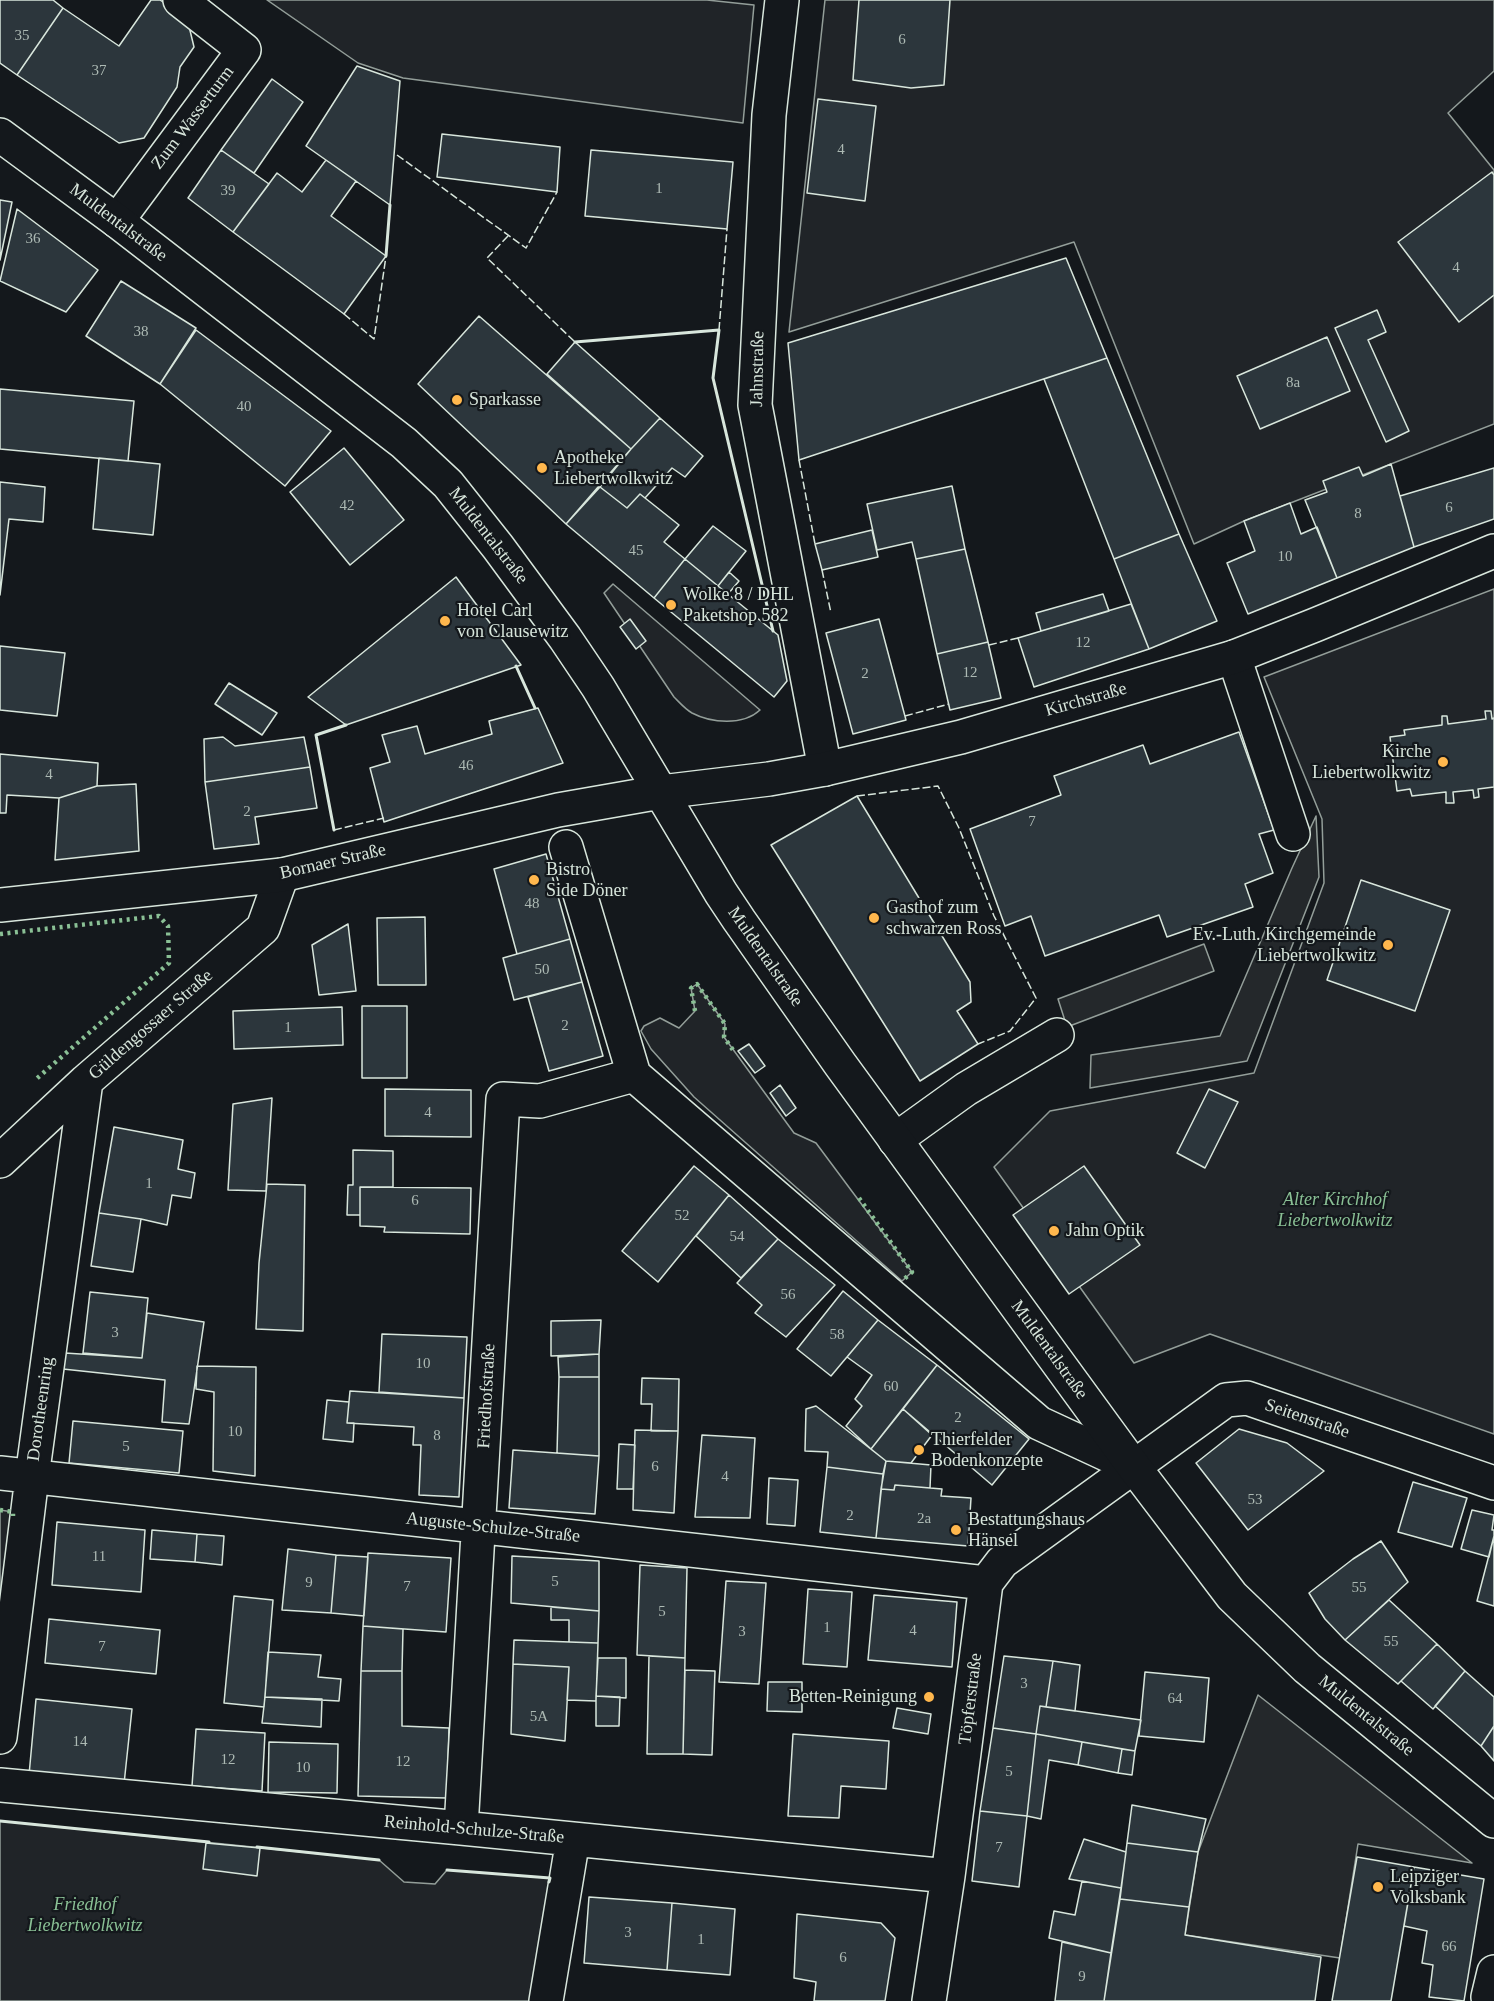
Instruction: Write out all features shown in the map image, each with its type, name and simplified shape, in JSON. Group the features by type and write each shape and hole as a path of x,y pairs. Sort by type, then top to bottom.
{"street":[{"name":"Zum Wasserturm","path":"117,221 244,50 180,0"},
{"name":"Jahnstraße","path":"782,0 769,115 754,405 825,769"},
{"name":"Muldentalstraße","path":"0,135 117,221 404,443 448,484 565,638 598,687 721,893 895,1140 1134,1467 1232,1596 1307,1668 1494,1821"},
{"name":"Kirchstraße","path":"661,792 825,769 961,737 1234,657 1315,626 1494,551"},
{"path":"1234,657 1293,834"},
{"name":"Bornaer Straße","path":"0,905 282,875 558,810 661,792"},
{"path":"566,847 634,1075 1039,1423 1134,1467 1002,1562 986,1583"},
{"name":"Güldengossaer Straße","path":"0,1161 86,1082 263,928 282,875"},
{"path":"895,1140 966,1089 1057,1035"},
{"name":"Friedhofstraße","path":"461,1828 480,1527 502,1099 540,1101 634,1075"},
{"name":"Dorotheenring","path":"0,1737 16,1475 86,1082"},
{"name":"Seitenstraße","path":"1134,1467 1226,1400 1246,1398 1494,1483"},
{"name":"Auguste-Schulze-Straße","path":"16,1475 986,1583"},
{"name":"Töpferstraße","path":"929,2001 948,1876 986,1583"},
{"name":"Reinhold-Schulze-Straße","path":"0,1785 948,1876"},
{"path":"546,2001 573,1839"}],"green space":[{"path":"267,0 707,0 754,5 743,123 403,78 358,63"},
{"path":"825,0 1494,0 1494,71 1448,113 1494,170 1494,424 1244,521 1194,544 1074,242 789,332"},
{"path":"613,584 760,710 745,719 717,721 692,713 685,708 674,697 604,593"},
{"name":"Alter Kirchhof Liebertwolkwitz","path":"1494,589 1494,1434 1210,1334 1134,1363 994,1167 1050,1111 1254,1073 1324,883 1322,819 1264,677"},
{"path":"697,984 725,1024 724,1037 794,1133 816,1143 912,1272 902,1281 694,1097 651,1049 641,1031 644,1026 660,1018 679,1028 695,1011 691,988"},
{"path":"0,1510 13,1512 0,1620"},
{"name":"Friedhof Liebertwolkwitz","path":"0,1821 379,1860 404,1882 435,1884 447,1870 550,1878 531,2001 0,2001"}],"shaded area":[{"path":"1316,816 1319,877 1247,1061 1090,1088 1091,1055 1220,1036"},
{"path":"1204,944 1214,971 1067,1027 1058,999"},
{"path":"1258,1695 1472,1863 1358,1844 1340,1958 1185,1935 1198,1852"}],"building":[{"path":"0,0 53,0 63,8 17,75 0,63"},
{"path":"151,0 160,0 187,18 194,47 180,67 177,87 144,138 119,143 17,75 63,8 119,46"},
{"path":"859,0 950,0 944,85 911,88 853,80"},
{"path":"357,66 400,81 390,205 306,146"},
{"path":"272,79 303,102 254,173 221,150"},
{"path":"818,99 876,106 865,201 807,193"},
{"path":"442,134 560,147 557,192 437,177"},
{"path":"221,150 269,184 233,232 188,198"},
{"path":"591,150 733,162 727,229 585,216"},
{"path":"326,160 356,181 331,216 386,256 344,314 233,232 277,173 302,192"},
{"path":"1492,172 1494,175 1494,295 1459,322 1398,242"},
{"path":"0,200 12,202 0,260"},
{"path":"17,209 98,270 66,312 0,281"},
{"path":"1066,258 1107,358 799,460 788,343"},
{"path":"121,281 196,328 160,384 86,336"},
{"path":"1377,310 1386,332 1368,340 1409,431 1386,442 1335,328"},
{"path":"479,316 631,449 566,524 418,384"},
{"path":"196,330 331,431 285,486 160,384"},
{"path":"1327,337 1350,391 1260,429 1237,376"},
{"path":"575,342 660,418 631,449 547,374"},
{"path":"1107,358 1179,534 1114,559 1044,379"},
{"path":"0,389 134,401 128,461 0,449"},
{"path":"660,418 703,456 685,477 672,468 645,498 640,494 627,508 600,487"},
{"path":"344,448 404,520 350,565 290,492"},
{"path":"99,458 160,464 153,535 93,529"},
{"path":"1391,464 1414,547 1337,578 1305,500 1327,492 1323,481 1359,467 1363,476"},
{"path":"1494,468 1494,519 1414,547 1400,496"},
{"path":"0,482 45,487 43,522 9,519 0,595"},
{"path":"952,486 965,549 916,559 912,542 877,550 867,504"},
{"path":"600,487 627,508 640,494 679,525 664,542 685,559 654,598 566,524"},
{"path":"1290,503 1301,534 1317,527 1337,578 1248,614 1227,563 1255,551 1244,521"},
{"path":"713,526 746,551 718,586 685,559"},
{"path":"872,530 878,557 822,570 815,544"},
{"path":"1179,534 1217,621 1149,649 1114,559"},
{"path":"965,549 988,642 937,654 916,559"},
{"path":"685,559 778,635 787,681 774,697 654,598"},
{"path":"729,572 739,581 728,594 718,586"},
{"name":"Hotel Carl von Clausewitz","path":"456,577 521,665 346,725 308,697"},
{"path":"1103,594 1109,611 1041,631 1036,613"},
{"path":"1131,604 1149,649 1034,687 1018,638"},
{"path":"630,619 646,641 636,649 620,627"},
{"path":"879,619 906,720 853,734 826,633"},
{"path":"988,642 1001,698 950,710 937,654"},
{"path":"0,646 65,653 57,716 0,710"},
{"path":"229,683 277,713 262,735 215,704"},
{"path":"538,708 563,763 384,822 370,768 390,762 382,735 417,726 425,754 492,734 489,721"},
{"name":"Kirche Liebertwolkwitz","path":"1485,711 1491,711 1492,719 1494,718 1494,787 1478,789 1479,797 1474,798 1473,790 1453,792 1454,803 1446,803 1446,792 1412,796 1410,789 1397,791 1390,737 1405,735 1404,730 1442,725 1442,716 1447,716 1448,724 1486,719"},
{"path":"1239,732 1274,830 1259,834 1273,873 1245,884 1253,907 1167,937 1159,915 1045,956 1031,916 1005,926 970,829 1061,795 1054,776 1143,745 1150,764"},
{"path":"223,737 235,746 304,737 310,767 205,782 204,739"},
{"path":"0,754 98,763 97,786 59,798 7,795 6,813 0,813"},
{"path":"310,767 317,808 255,817 259,844 214,849 205,782"},
{"path":"136,784 139,851 55,860 59,798 97,786"},
{"name":"Gasthof zum schwarzen Ross","path":"857,796 970,982 971,1002 957,1011 978,1044 920,1081 771,845"},
{"path":"546,854 570,939 517,954 494,869"},
{"name":"Ev.-Luth. Kirchgemeinde Liebertwolkwitz","path":"1361,880 1450,910 1415,1011 1327,980"},
{"path":"425,917 426,985 378,985 377,918"},
{"path":"348,924 356,991 319,995 312,945"},
{"path":"570,939 582,982 514,1000 503,958"},
{"path":"582,982 603,1056 549,1071 528,997"},
{"path":"362,1006 407,1006 407,1078 362,1078"},
{"path":"342,1007 343,1045 234,1049 233,1011"},
{"path":"749,1044 765,1066 755,1073 738,1051"},
{"path":"780,1085 796,1108 786,1116 770,1093"},
{"path":"385,1089 471,1090 471,1137 385,1136"},
{"path":"1209,1089 1238,1102 1205,1168 1177,1153"},
{"path":"272,1098 266,1191 228,1190 233,1104"},
{"path":"114,1127 183,1140 178,1169 195,1173 191,1198 172,1195 167,1225 99,1213"},
{"path":"353,1150 393,1151 393,1187 360,1187 360,1215 347,1215 348,1185 353,1185"},
{"path":"694,1166 729,1195 658,1282 622,1251"},
{"path":"1084,1166 1140,1245 1069,1294 1013,1215"},
{"path":"267,1184 305,1185 303,1331 256,1329 259,1263"},
{"path":"360,1187 471,1188 470,1234 384,1232 385,1227 360,1226"},
{"path":"729,1195 778,1239 741,1278 696,1236"},
{"path":"99,1213 141,1219 133,1272 91,1266"},
{"path":"778,1239 835,1285 786,1337 755,1313 762,1305 737,1283"},
{"path":"843,1291 878,1320 831,1376 797,1349"},
{"path":"90,1292 148,1298 142,1358 83,1353"},
{"path":"147,1313 204,1322 189,1424 162,1422 165,1380 63,1369 65,1353 142,1358"},
{"path":"601,1320 599,1354 551,1356 551,1321"},
{"path":"878,1320 937,1365 871,1449 846,1426 862,1406 855,1399 872,1375 847,1357"},
{"path":"382,1334 467,1337 464,1398 379,1392"},
{"path":"599,1354 599,1377 559,1377 558,1357"},
{"path":"937,1365 1029,1439 992,1485 903,1409"},
{"path":"197,1366 256,1367 255,1476 213,1471 214,1392 196,1389"},
{"path":"559,1377 599,1377 599,1456 557,1453"},
{"path":"642,1378 679,1379 678,1431 651,1431 652,1404 641,1404"},
{"path":"350,1391 464,1398 459,1497 419,1495 421,1445 413,1445 414,1427 347,1423"},
{"path":"327,1400 349,1402 347,1423 354,1423 353,1442 323,1439"},
{"path":"816,1406 886,1461 883,1474 827,1467 828,1452 805,1451 806,1409"},
{"path":"903,1409 932,1435 911,1463 886,1461 871,1449"},
{"path":"73,1421 183,1431 179,1473 69,1463"},
{"path":"1239,1429 1287,1443 1324,1471 1248,1530 1196,1463"},
{"path":"635,1430 678,1431 674,1513 633,1510"},
{"path":"702,1435 755,1438 750,1518 695,1517"},
{"path":"619,1444 635,1445 633,1489 617,1489"},
{"path":"513,1450 599,1456 595,1514 509,1508"},
{"path":"886,1461 931,1465 930,1488 895,1485 894,1490 881,1489"},
{"path":"827,1467 883,1474 876,1538 820,1532"},
{"path":"769,1478 798,1480 795,1526 767,1524"},
{"path":"1413,1482 1467,1498 1452,1547 1398,1532"},
{"path":"895,1485 942,1489 941,1496 971,1498 968,1546 876,1538 881,1489 894,1490"},
{"path":"1472,1510 1494,1515 1492,1530 1494,1530 1494,1536 1489,1557 1461,1549"},
{"path":"57,1522 145,1530 141,1592 52,1585"},
{"path":"152,1530 197,1534 195,1562 150,1559"},
{"path":"197,1534 224,1536 222,1565 195,1562"},
{"path":"1494,1536 1494,1606 1477,1601"},
{"path":"1381,1541 1408,1582 1345,1640 1325,1619 1309,1593 1353,1559"},
{"path":"288,1549 336,1555 331,1613 282,1610"},
{"path":"368,1553 451,1558 446,1632 363,1626"},
{"path":"336,1555 368,1557 364,1616 331,1613"},
{"path":"512,1556 599,1561 599,1611 511,1603"},
{"path":"640,1565 687,1568 685,1658 637,1655"},
{"path":"726,1581 766,1583 759,1684 719,1682"},
{"path":"808,1589 852,1592 847,1667 803,1664"},
{"path":"874,1595 957,1602 952,1667 868,1660"},
{"path":"234,1596 273,1600 264,1707 224,1703"},
{"path":"1389,1600 1437,1644 1398,1684 1345,1640"},
{"path":"551,1607 599,1611 598,1643 569,1642 569,1620 551,1620"},
{"path":"49,1619 160,1630 156,1674 45,1663"},
{"path":"363,1626 403,1629 402,1671 361,1671"},
{"path":"514,1640 598,1643 596,1701 567,1700 569,1667 513,1664"},
{"path":"1437,1644 1465,1671 1433,1709 1401,1681"},
{"path":"268,1652 321,1655 318,1677 341,1679 339,1701 265,1697"},
{"path":"649,1656 685,1658 683,1754 647,1754"},
{"path":"1004,1656 1053,1661 1046,1707 1040,1706 1036,1734 993,1728"},
{"path":"598,1658 626,1658 626,1698 596,1696"},
{"path":"1053,1661 1080,1665 1075,1711 1046,1707"},
{"path":"513,1664 569,1667 565,1741 511,1734"},
{"path":"685,1670 715,1671 712,1755 683,1754"},
{"path":"361,1671 402,1671 402,1726 449,1728 447,1798 358,1796"},
{"path":"1465,1671 1494,1697 1494,1726 1481,1746 1435,1706"},
{"path":"1145,1672 1209,1678 1204,1742 1139,1736"},
{"path":"768,1682 802,1682 802,1712 767,1711"},
{"path":"596,1696 620,1697 619,1726 596,1726"},
{"path":"265,1697 322,1699 321,1727 262,1723"},
{"path":"36,1699 132,1709 124,1784 29,1775"},
{"path":"1040,1706 1141,1720 1135,1751 1036,1734"},
{"path":"897,1708 931,1714 928,1734 893,1728"},
{"path":"1494,1726 1494,1761 1481,1746"},
{"path":"993,1728 1036,1734 1027,1816 980,1811"},
{"path":"196,1729 265,1733 262,1791 192,1786"},
{"path":"793,1734 889,1741 886,1789 841,1786 839,1818 788,1816"},
{"path":"1036,1734 1082,1742 1078,1765 1049,1760 1041,1819 1027,1816"},
{"path":"269,1742 338,1744 337,1793 268,1792"},
{"path":"1082,1742 1122,1749 1118,1773 1078,1765"},
{"path":"1122,1749 1135,1751 1132,1775 1118,1773"},
{"path":"1132,1805 1206,1819 1198,1852 1127,1843"},
{"path":"980,1811 1027,1816 1019,1887 972,1881"},
{"path":"1084,1839 1126,1852 1121,1888 1069,1879"},
{"path":"206,1843 260,1848 257,1876 203,1869"},
{"path":"1127,1843 1198,1852 1189,1907 1120,1899"},
{"path":"1357,1857 1414,1867 1391,2001 1332,2001"},
{"path":"1414,1867 1484,1879 1464,2001 1429,1997 1433,1965 1422,1963 1427,1931 1404,1926"},
{"path":"1082,1881 1121,1888 1111,1953 1049,1938 1054,1911 1075,1915"},
{"path":"589,1897 672,1903 667,1970 584,1963"},
{"path":"1120,1899 1189,1907 1185,1935 1321,1957 1315,2001 1104,2001"},
{"path":"672,1903 735,1909 730,1975 667,1970"},
{"path":"797,1914 881,1923 895,1938 885,2001 814,2001 816,1982 794,1978"},
{"path":"1062,1942 1111,1953 1104,2001 1055,2001"}],"hedge":[{"path":"0,934 159,916 168,926 169,963 34,1081"},
{"path":"695,1011 691,988 697,984 725,1024 724,1037 735,1053"},
{"path":"859,1198 912,1272 902,1281"},
{"path":"0,1510 13,1512 13,1516"}],"fence":[{"path":"397,155 526,248 557,192"},
{"path":"719,330 727,229"},
{"path":"508,236 487,258 575,342"},
{"path":"344,314 374,339 386,256"},
{"path":"799,460 815,544"},
{"path":"822,570 831,613"},
{"path":"989,645 1018,638"},
{"path":"905,716 949,704"},
{"path":"857,796 938,786 959,828 994,916 1036,998 1010,1031 978,1044"},
{"path":"334,830 384,818"}],"wall":[{"path":"386,256 390,205"},
{"path":"575,342 719,330 713,378 773,631"},
{"path":"516,666 535,708"},
{"path":"334,830 316,735 346,725"},
{"path":"0,1821 209,1842"},
{"path":"257,1847 379,1860"},
{"path":"447,1870 550,1878 549,1882"}],"place":[{"name":"Sparkasse","path":"457,400"},
{"name":"Apotheke Liebertwolkwitz","path":"542,468"},
{"name":"Wolke 8 / DHL Paketshop 582","path":"671,605"},
{"name":"Hotel Carl von Clausewitz","path":"445,621"},
{"name":"Kirche Liebertwolkwitz","path":"1443,762"},
{"name":"Bistro Side Döner","path":"534,880"},
{"name":"Gasthof zum schwarzen Ross","path":"874,918"},
{"name":"Ev.-Luth. Kirchgemeinde Liebertwolkwitz","path":"1388,945"},
{"name":"Jahn Optik","path":"1054,1231"},
{"name":"Thierfelder Bodenkonzepte","path":"919,1450"},
{"name":"Bestattungshaus Hänsel","path":"956,1530"},
{"name":"Betten-Reinigung","path":"929,1697"},
{"name":"Leipziger Volksbank","path":"1378,1887"}]}
